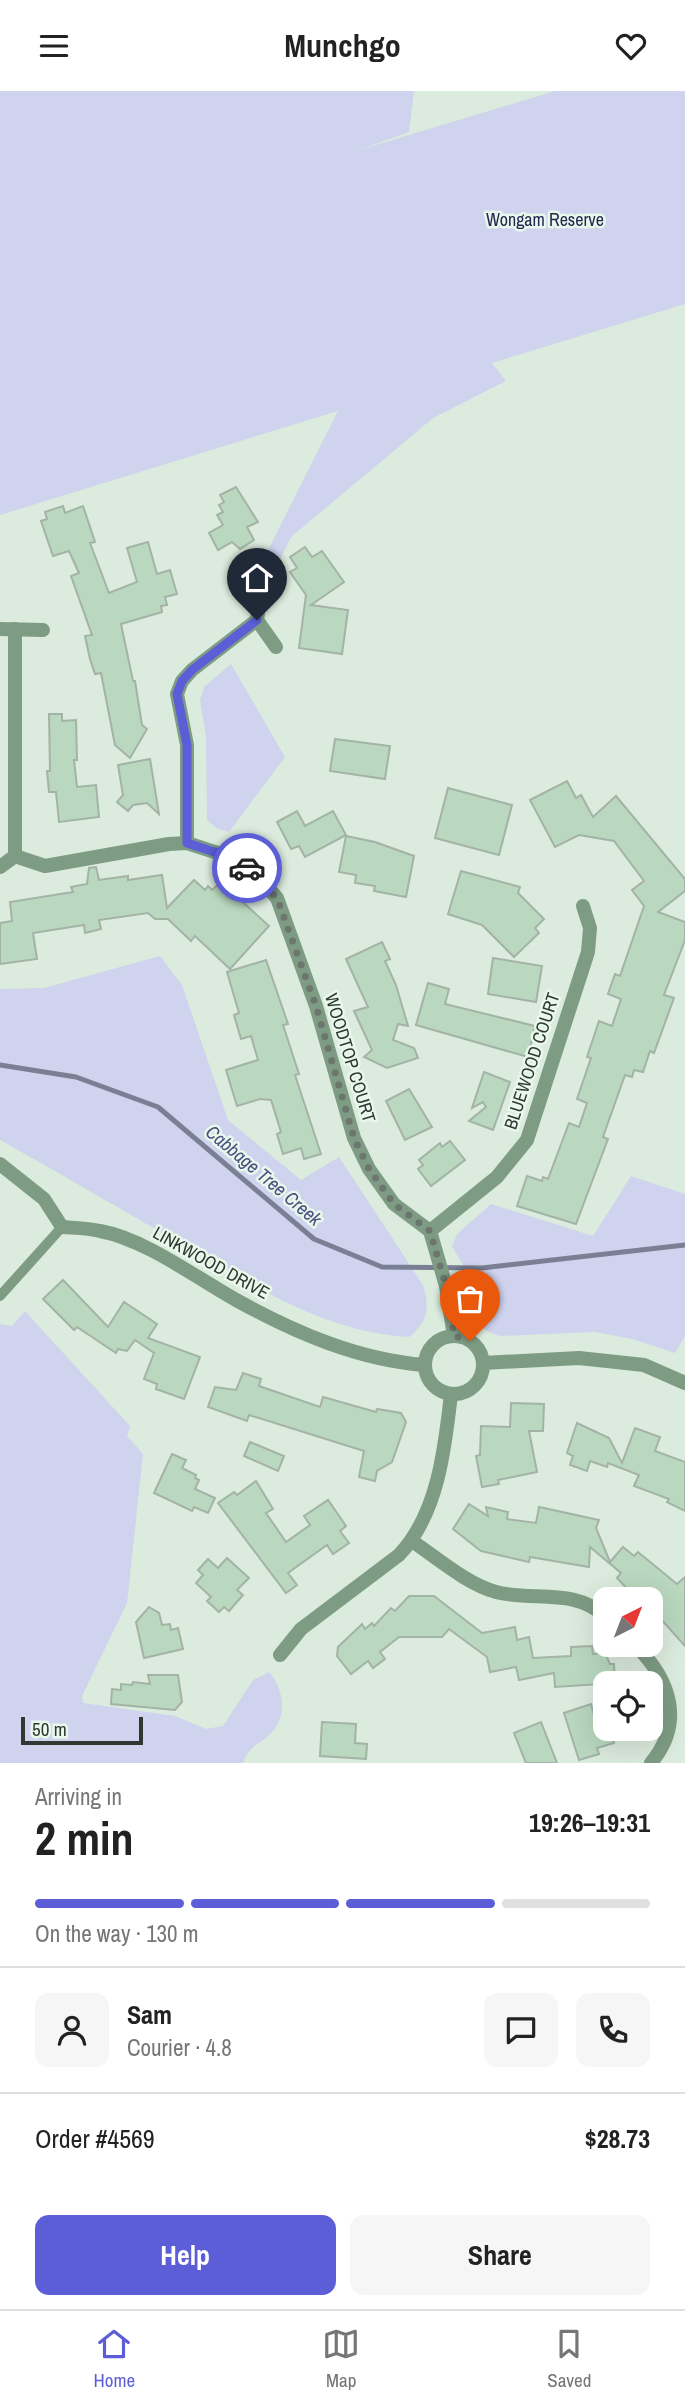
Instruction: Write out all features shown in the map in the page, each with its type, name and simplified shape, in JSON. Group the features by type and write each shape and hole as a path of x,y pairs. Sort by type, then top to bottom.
{"street":[{"path":"260,597 257,620 276,647"},
{"path":"187,843 187,745 177,694 182,681 192,670 257,620"},
{"path":"0,629 43,630"},
{"path":"0,867 15,856 15,629"},
{"name":"WOODTOP COURT","path":"15,856 45,866 169,843 187,843 224,855 253,871 277,898 316,1006 354,1138 369,1169 394,1204 430,1231"},
{"name":"BLUEWOOD COURT","path":"430,1231 498,1177 527,1140 588,952 590,928 583,906"},
{"path":"0,1164 44,1199 62,1227"},
{"name":"LINKWOOD DRIVE","path":"62,1227 102,1231 139,1245 248,1307 327,1343 392,1363 425,1365"},
{"path":"430,1231 446,1286 454,1336"},
{"path":"454,1336 477,1347 483,1363 474,1386 460,1394 451,1394 430,1381 425,1365 426,1356 437,1342 454,1336"},
{"path":"483,1363 579,1358 644,1365 685,1383"},
{"path":"280,1655 301,1629 399,1555 412,1541 423,1520 445,1450 451,1394"},
{"path":"412,1541 491,1590 579,1599 593,1606"},
{"path":"646,1657 665,1678 672,1701 671,1725 663,1748 651,1763"}],"lane":[{"path":"0,1296 62,1227"}],"green space":[{"name":"Wongam Reserve","path":"0,91 414,91 409,132 356,151 555,91 685,91 685,304 492,363 506,381 433,418 291,537 266,589 250,586 338,411 0,515"},
{"path":"231,664 285,757 229,832 216,828 207,820 206,737 200,700 204,687"},
{"path":"160,956 182,985 228,1120 301,1180 339,1157 423,1285 426,1314 420,1326 409,1337 349,1327 265,1292 0,1140 0,989 44,988"},
{"path":"631,1176 685,1194 685,1336 675,1353 632,1339 595,1332 500,1336 482,1328 475,1316 469,1277 452,1246 457,1234 491,1204 593,1236"},
{"path":"25,1311 130,1426 127,1436 143,1454 127,1603 82,1696 83,1703 175,1716 206,1729 223,1726 253,1680 269,1672 278,1686 282,1701 280,1717 272,1732 253,1748 243,1763 0,1763 0,1324 12,1326"}],"building":[{"path":"236,487 258,522 247,527 254,540 240,549 232,542 218,550 209,533 223,525 217,515 223,512 219,505 224,502 220,495"},
{"path":"63,506 65,513 83,506 95,542 90,543 109,593 137,582 127,548 148,542 157,574 170,570 177,594 165,597 167,605 161,606 162,612 121,624 135,681 142,725 147,729 130,758 115,745 101,673 95,674 90,659 85,636 92,635 71,576 79,573 69,551 53,556 41,521 47,519 45,512"},
{"path":"305,547 312,557 322,551 344,582 311,605 348,610 342,654 299,648 306,595 290,572 297,568 290,557"},
{"path":"49,714 62,714 62,721 76,720 77,760 74,760 77,787 96,785 99,817 59,822 56,792 49,792 47,771 50,771"},
{"path":"335,739 390,746 385,779 330,771"},
{"path":"150,759 159,814 147,803 133,805 128,811 117,802 123,795 118,765"},
{"path":"567,781 576,798 581,795 593,817 616,796 685,879 685,891 658,912 685,922 685,940 664,995 674,998 654,1053 650,1051 643,1072 634,1070 632,1077 625,1075 603,1137 608,1139 576,1224 517,1206 527,1176 542,1181 543,1177 548,1179 569,1123 579,1127 587,1103 577,1099 591,1058 587,1057 599,1021 612,1026 621,999 608,994 615,974 620,976 644,906 632,890 644,881 614,841 579,835 555,847 530,800"},
{"path":"448,788 512,805 499,855 435,838"},
{"path":"297,811 305,826 333,811 346,835 305,857 299,846 291,849 277,822"},
{"path":"346,836 375,842 414,856 406,897 374,891 375,886 355,883 356,875 339,872"},
{"path":"96,867 99,880 128,876 128,880 162,875 167,908 194,880 205,890 208,886 212,890 221,882 269,926 230,969 195,936 191,941 168,919 155,919 148,913 99,920 101,929 85,933 84,925 33,933 37,959 0,964 0,923 12,921 10,902 73,892 71,887 87,884 89,868"},
{"path":"461,871 520,887 518,893 544,919 535,928 539,933 514,957 482,925 448,914"},
{"path":"382,942 390,959 385,961 396,985 408,1026 398,1024 393,1040 414,1048 418,1058 387,1068 364,1057 372,1050 354,1011 368,1007 346,959"},
{"path":"493,958 542,966 536,1002 488,994"},
{"path":"266,960 288,1024 283,1025 299,1074 295,1075 321,1154 304,1159 301,1148 283,1154 277,1134 281,1132 271,1100 260,1099 237,1106 226,1070 258,1060 251,1036 241,1039 234,1015 239,1013 227,972"},
{"path":"428,983 449,989 445,1004 535,1026 528,1057 416,1025"},
{"path":"484,1072 510,1082 493,1130 469,1121 486,1107 483,1102 472,1108"},
{"path":"409,1089 432,1127 405,1140 386,1101"},
{"path":"450,1141 465,1160 431,1186 418,1169 423,1165 419,1160 440,1143 442,1147"},
{"path":"63,1280 108,1327 124,1302 157,1324 148,1338 200,1357 184,1399 156,1389 157,1384 144,1379 154,1353 135,1340 127,1351 118,1349 116,1353 77,1327 74,1330 43,1299"},
{"path":"243,1373 261,1379 259,1386 320,1407 323,1397 376,1412 377,1409 401,1413 406,1422 392,1462 377,1471 375,1481 359,1477 364,1451 249,1415 247,1421 208,1407 215,1387 236,1390"},
{"path":"511,1403 544,1404 543,1431 529,1431 537,1472 498,1480 499,1484 482,1487 476,1456 480,1455 481,1426 510,1427"},
{"path":"577,1423 609,1438 622,1463 635,1428 660,1437 655,1451 685,1462 685,1511 667,1502 669,1499 634,1486 639,1475 608,1463 607,1467 590,1461 587,1471 570,1465 573,1456 567,1453"},
{"path":"250,1442 284,1456 278,1471 244,1456"},
{"path":"172,1454 186,1460 182,1468 196,1475 195,1478 199,1480 195,1489 215,1498 208,1513 194,1507 192,1511 154,1493"},
{"path":"256,1481 273,1509 266,1513 286,1542 310,1525 304,1516 328,1500 346,1526 340,1531 349,1543 333,1554 327,1545 288,1573 297,1585 286,1593 218,1503 234,1492 237,1495"},
{"path":"469,1504 488,1516 486,1507 508,1512 507,1519 536,1523 539,1507 599,1520 596,1528 610,1562 623,1547 634,1556 638,1552 677,1584 685,1577 685,1646 663,1621 663,1587 625,1587 617,1578 621,1573 590,1547 589,1567 530,1557 529,1562 481,1551 453,1529"},
{"path":"227,1558 249,1578 237,1590 243,1595 229,1611 224,1607 219,1612 207,1601 211,1597 196,1583 203,1575 198,1570 208,1559 218,1568"},
{"path":"409,1596 434,1596 482,1633 515,1627 517,1640 529,1637 533,1658 571,1656 571,1647 592,1646 593,1657 607,1657 610,1664 614,1664 614,1671 593,1671 593,1684 555,1687 554,1673 519,1680 516,1667 490,1672 487,1657 449,1629 442,1637 399,1637 380,1652 385,1659 373,1668 368,1661 351,1674 337,1656 338,1647 362,1624 365,1629 372,1623 374,1626 391,1608 395,1611"},
{"path":"149,1607 159,1613 162,1625 170,1624 171,1630 178,1628 183,1649 144,1658 136,1622"},
{"path":"148,1675 178,1675 182,1702 175,1710 111,1704 112,1689 121,1690 121,1684 132,1685 133,1682 150,1684"},
{"path":"591,1704 593,1741 614,1743 597,1748 599,1754 579,1760 564,1713"},
{"path":"322,1722 356,1724 355,1743 367,1744 366,1759 320,1756"},
{"path":"541,1722 557,1763 526,1763 514,1733"}],"waterway":[{"name":"Cabbage Tree Creek","path":"0,1065 76,1077 158,1107 314,1239 382,1267 482,1268 685,1245"}],"way so far":[{"path":"247,868 253,871 277,898 316,1006 354,1138 369,1169 394,1204 430,1231 446,1286 454,1336 470,1341"}],"route":[{"path":"247,868 224,855 187,843 187,745 177,694 182,681 192,670 257,620"}]}
